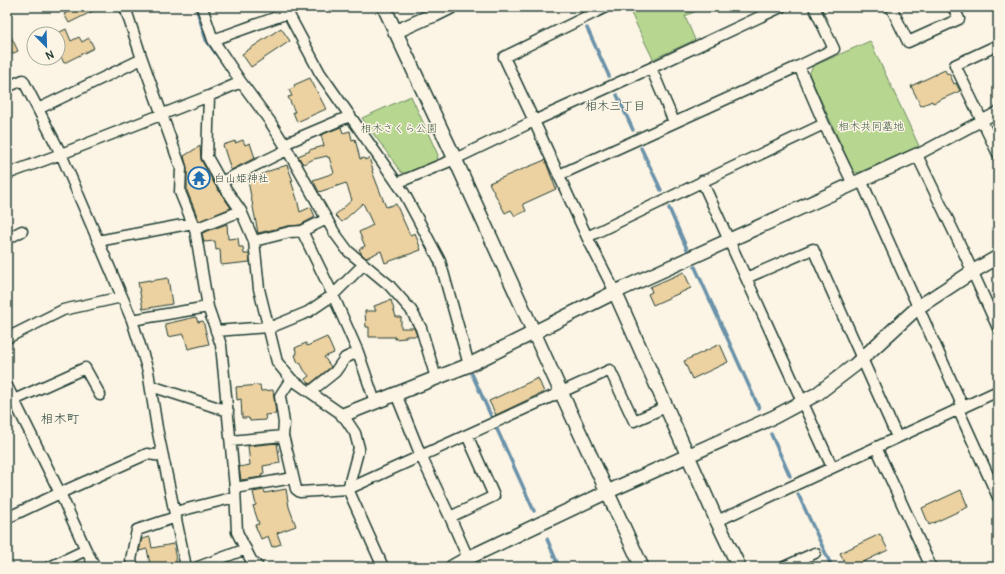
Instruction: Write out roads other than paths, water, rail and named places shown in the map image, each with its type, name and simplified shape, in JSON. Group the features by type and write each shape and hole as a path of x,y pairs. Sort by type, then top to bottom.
{"street":[{"path":"125,7 181,168 180,192 194,226 208,307 221,345 231,441 237,532 251,560 258,567"},
{"path":"202,7 213,40 269,120 334,232 348,251 389,285 411,310 421,328 436,378"},
{"path":"384,7 455,158 642,567"},
{"path":"395,32 426,18 435,16 451,7"},
{"path":"606,7 504,57 587,237 615,292 739,567"},
{"path":"397,183 455,158 781,7"},
{"path":"559,175 834,49 814,7"},
{"path":"891,7 908,42 959,18 953,7"},
{"path":"213,40 287,10 320,73 404,193 440,261 469,365"},
{"path":"998,45 955,64 998,154"},
{"path":"38,109 142,59"},
{"path":"799,66 824,124 857,182 918,307 998,497"},
{"path":"651,68 674,122"},
{"path":"7,87 23,80 61,154 132,320 148,372 157,428 186,567"},
{"path":"7,174 242,82"},
{"path":"209,96 207,158 241,211 254,241 259,289 277,362 291,379 343,415 355,433 359,448 348,489 383,567"},
{"path":"343,415 469,365 615,292 917,154 998,112"},
{"path":"221,182 286,147 350,116"},
{"path":"587,237 824,124"},
{"path":"917,154 998,328"},
{"path":"702,182 832,467"},
{"path":"98,242 194,226 241,211"},
{"path":"254,241 290,232 302,231 327,219"},
{"path":"7,239 22,231"},
{"path":"302,231 333,295 358,352 375,402"},
{"path":"746,278 813,248 897,437"},
{"path":"452,567 607,492 774,417 817,394 862,359 918,307 998,257"},
{"path":"216,331 268,327 308,312 333,295 364,264"},
{"path":"7,338 63,310 122,296"},
{"path":"132,320 208,307"},
{"path":"310,392 335,372 345,358 358,352"},
{"path":"14,400 85,368 100,395"},
{"path":"291,379 280,396 284,423 283,436 296,489 300,492 348,489 610,370 634,421 666,407"},
{"path":"7,386 95,567"},
{"path":"151,386 228,411"},
{"path":"717,521 998,391"},
{"path":"396,394 421,456 450,516 468,558"},
{"path":"450,516 494,496 467,435"},
{"path":"231,441 283,436"},
{"path":"876,447 931,567"},
{"path":"7,518 147,454 163,456"},
{"path":"133,567 131,560 137,530 235,493 293,478"},
{"path":"198,567 246,549"},
{"path":"50,567 86,550"},
{"path":"784,567 815,553"}],"waterway":[{"path":"196,7 206,40 225,66"},
{"path":"587,28 609,76"},
{"path":"617,95 633,130"},
{"path":"641,148 661,190"},
{"path":"669,208 687,249"},
{"path":"695,267 759,408"},
{"path":"472,374 534,511"},
{"path":"771,434 790,476"},
{"path":"798,494 832,567"},
{"path":"547,539 559,567"}],"place":[{"name":"白山姫神社","path":"199,178"}],"district":[{"name":"相木三丁目","path":"615,106"},
{"name":"相木町","path":"60,418"}],"park label":[{"name":"相木共同墓地","path":"871,126"},
{"name":"相木さくら公園","path":"399,128"}]}
